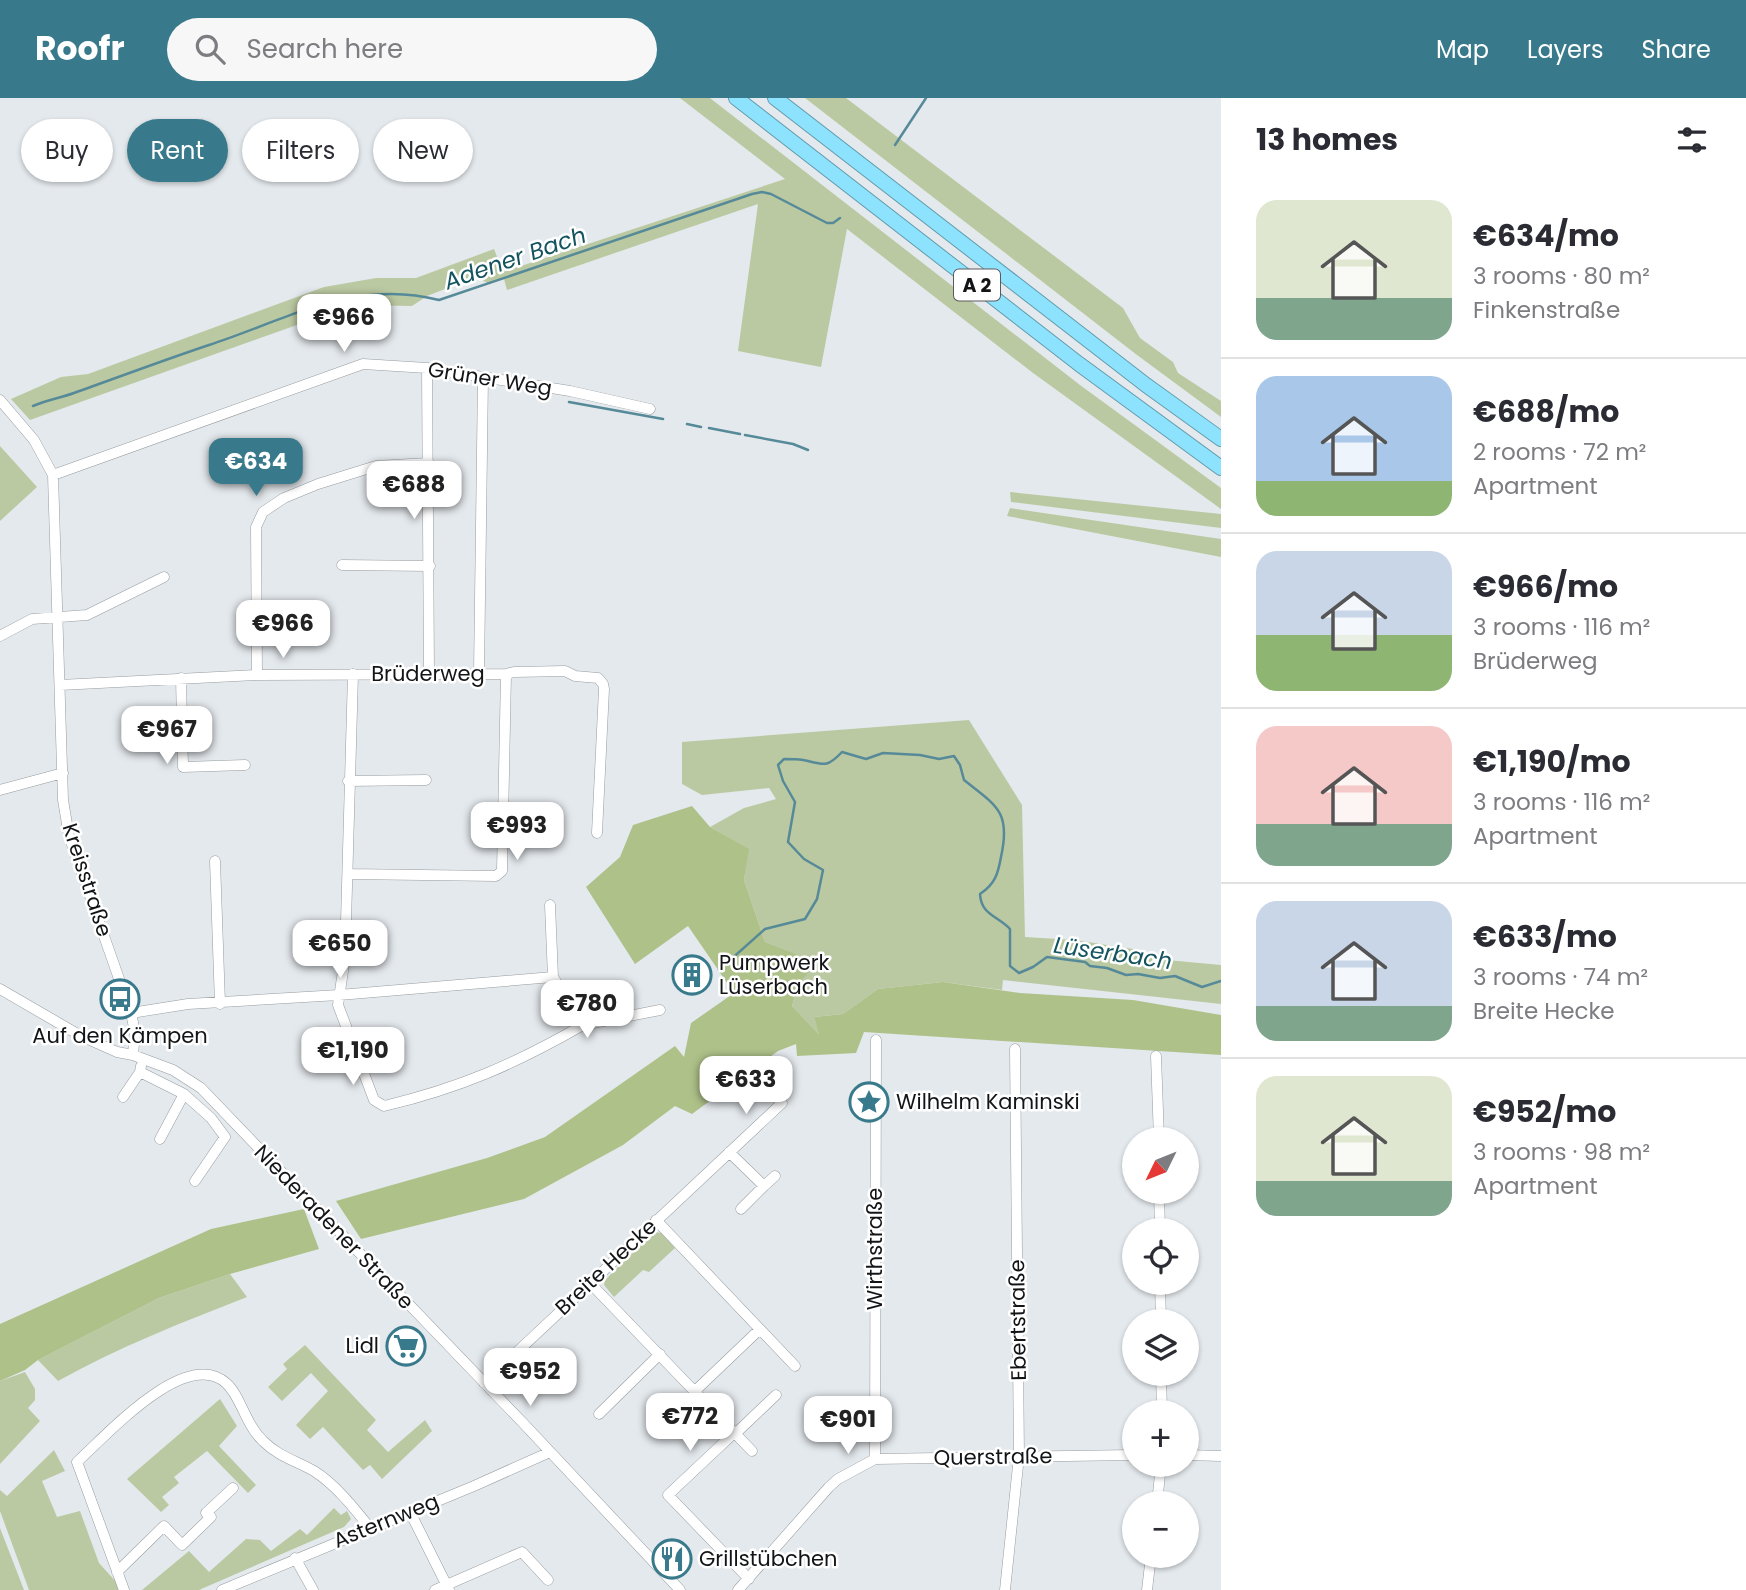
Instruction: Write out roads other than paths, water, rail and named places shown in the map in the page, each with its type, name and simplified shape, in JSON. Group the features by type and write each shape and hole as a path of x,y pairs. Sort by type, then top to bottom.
{"highway":[{"name":"A 2","path":"736,98 1069,356 1221,468"},
{"name":"A 2","path":"775,98 1124,368 1221,439"}],"street":[{"name":"Grüner Weg","path":"53,475 363,364 427,368 570,391 650,409"},
{"path":"427,368 429,673"},
{"path":"479,673 484,377"},
{"name":"Kreisstraße","path":"0,400 34,440 53,475 64,800 69,836 131,1013 140,1072"},
{"path":"257,675 256,527 261,514 284,498 346,474 376,466 429,463"},
{"path":"342,565 430,566"},
{"path":"0,636 32,618 87,615 164,577"},
{"name":"Brüderweg","path":"60,685 257,675 506,674 565,671 575,676 598,678 604,689 597,832"},
{"path":"353,674 345,957 338,1005 374,1100 384,1106 427,1096 477,1079 525,1057 583,1025 660,1010"},
{"path":"348,874 496,876 502,871 506,674"},
{"path":"181,678 183,767 245,765"},
{"path":"0,790 63,773"},
{"path":"348,781 426,780"},
{"path":"215,860 220,1004"},
{"path":"550,905 553,977 583,1025"},
{"path":"131,1013 188,1004 220,1004 553,977"},
{"name":"Niederadener Straße","path":"0,989 80,1036 117,1052 173,1070 201,1088 680,1590"},
{"name":"Wirthstraße","path":"875,1459 876,1040"},
{"name":"Ebertstraße","path":"1005,1590 1019,1456 1015,1049"},
{"path":"1156,1056 1159,1127"},
{"path":"123,1097 140,1072 184,1094 211,1118 225,1137 195,1181"},
{"name":"Breite Hecke","path":"484,1383 782,1103 759,1079"},
{"path":"160,1139 184,1094"},
{"path":"729,1152 764,1186"},
{"path":"741,1209 775,1176"},
{"path":"656,1220 795,1366"},
{"path":"590,1283 752,1451"},
{"path":"695,1391 760,1329"},
{"path":"599,1414 660,1354"},
{"path":"124,1590 77,1462 158,1390 171,1383 206,1373 222,1380 230,1388 250,1427 263,1442 323,1477 370,1528"},
{"path":"749,1579 668,1495 776,1395"},
{"name":"Asternweg","path":"222,1590 550,1452"},
{"name":"Querstraße","path":"738,1590 829,1487 838,1479 875,1459 1122,1455"},
{"path":"1199,1455 1221,1456"},
{"path":"117,1572 164,1527 181,1545 211,1517 206,1513 233,1488"},
{"path":"411,1512 448,1587"},
{"path":"435,1590 448,1587 522,1552 548,1580"},
{"path":"295,1558 313,1590"},
{"path":"1147,1590 1150,1568"}],"waterway":[{"name":"Adener Bach","path":"895,145 926,98"},
{"name":"Adener Bach","path":"33,406 321,305 378,294 439,300 752,194 771,194 827,223 833,223 840,218"},
{"path":"569,402 663,419"},
{"path":"687,424 701,427"},
{"path":"709,428 740,434"},
{"path":"745,435 793,444 808,450"},
{"name":"Lüserbach","path":"719,970 765,929 805,919 817,899 823,870 804,859 788,842 795,802 783,781 778,765 784,759 824,764 842,752 866,759 883,753 939,759 954,756 964,780 999,811 1004,830 999,869 989,886 980,894 987,911 1010,929 1010,966 1019,973 1047,957 1085,962 1090,966 1107,968 1126,975 1160,978 1175,976 1202,987 1221,981"}],"place":[{"name":"Pumpwerk Lüserbach","path":"692,975"},
{"name":"Auf den Kämpen","path":"120,999"},
{"name":"Wilhelm Kaminski","path":"869,1102"},
{"name":"Lidl","path":"406,1346"},
{"name":"Grillstübchen","path":"672,1559"}]}
